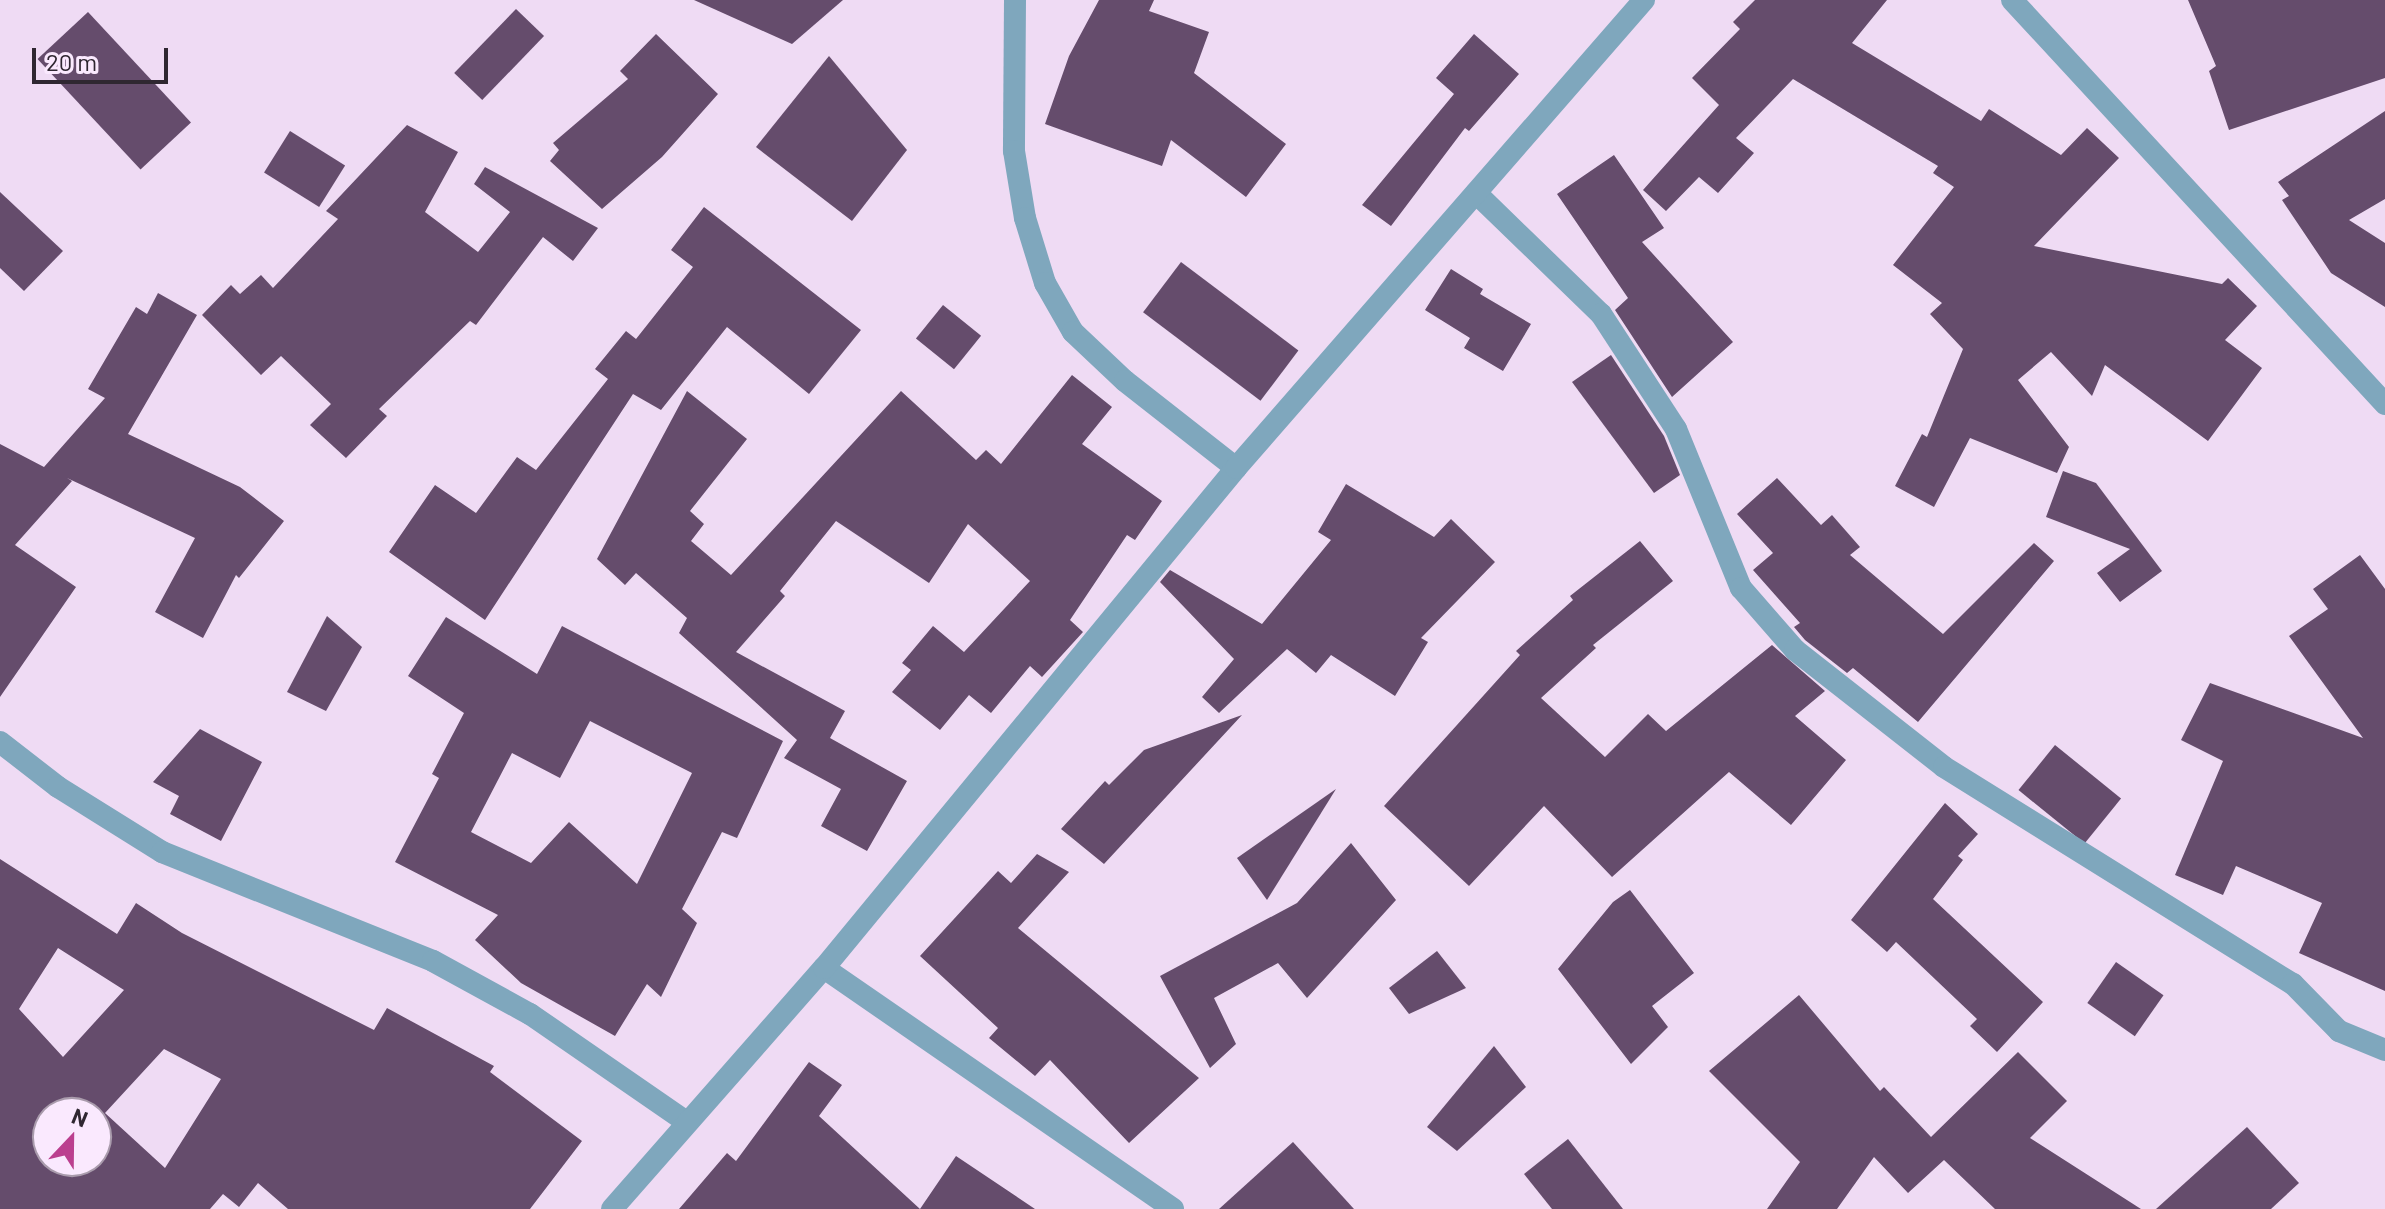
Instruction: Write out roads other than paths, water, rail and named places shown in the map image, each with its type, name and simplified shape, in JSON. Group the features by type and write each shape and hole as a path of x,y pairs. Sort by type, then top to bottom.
{"street":[{"path":"1015,0 1014,151 1025,218 1045,283 1073,332 1236,468"},
{"path":"612,1209 685,1121 824,968 1236,468 1644,0"},
{"path":"2012,0 2385,404"},
{"path":"1476,193 1601,314 1676,429 1741,588 1795,650 1944,767 2293,984 2339,1031 2385,1050"},
{"path":"0,742 58,787 162,852 433,961 530,1014 685,1121"},
{"path":"824,968 1173,1209"}]}
